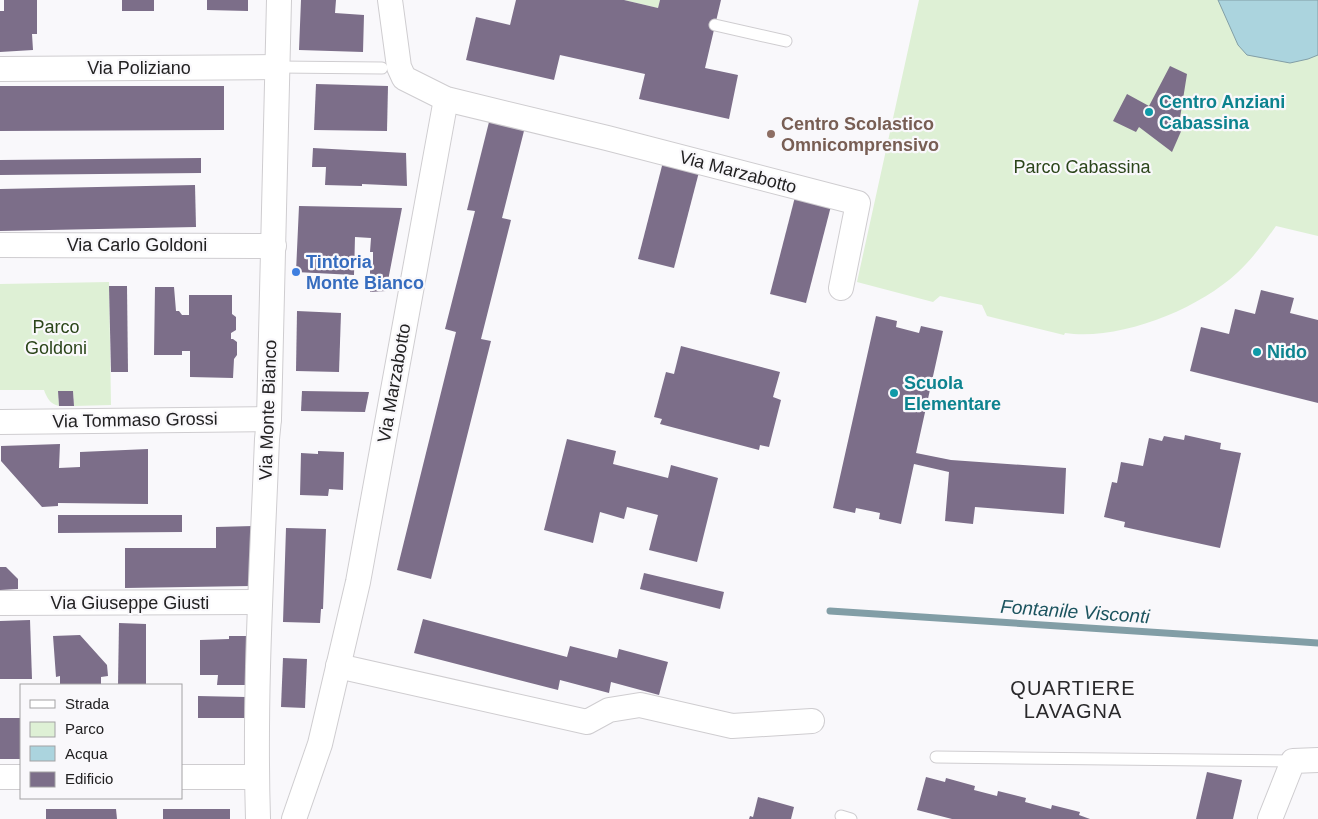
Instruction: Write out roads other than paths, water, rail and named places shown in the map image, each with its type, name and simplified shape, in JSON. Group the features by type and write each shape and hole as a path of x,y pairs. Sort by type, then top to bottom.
{"street":[{"name":"Via Monte Bianco","path":"258,819 256,776 260,602 269,419 280,0"},
{"name":"Via Marzabotto","path":"390,0 399,67 404,78 446,99 607,138 858,203 841,288"},
{"name":"Via Poliziano","path":"0,69 278,67"},
{"name":"Via Marzabotto","path":"294,819 320,744 358,582 446,99"},
{"name":"Via Carlo Goldoni","path":"0,245 274,246"},
{"name":"Via Tommaso Grossi","path":"0,422 269,419"},
{"name":"Via Giuseppe Giusti","path":"0,604 260,602"},
{"path":"338,666 587,722 609,710 640,705 732,726 812,721"},
{"path":"1270,819 1293,761 1318,760"},
{"path":"182,777 256,776"},
{"path":"0,777 20,777"}],"lane":[{"path":"715,25 786,41"},
{"path":"278,67 382,68"},
{"path":"936,757 1293,761"}],"water":[{"path":"1218,0 1318,0 1318,55 1290,63 1247,55 1238,45"}],"waterway":[{"name":"Fontanile Visconti","path":"830,611 1318,643"}],"place":[{"name":"Centro Anziani Cabassina","path":"1149,112"},
{"name":"Centro Scolastico Omnicomprensivo","path":"771,134"},
{"name":"Tintoria Monte Bianco","path":"296,272"},
{"name":"Nido","path":"1257,352"},
{"name":"Scuola Elementare","path":"894,393"}],"district":[{"name":"QUARTIERE LAVAGNA","path":"1073,700"}],"park label":[{"name":"Parco Cabassina","path":"1082,167"},
{"name":"Parco Goldoni","path":"56,337"}]}
